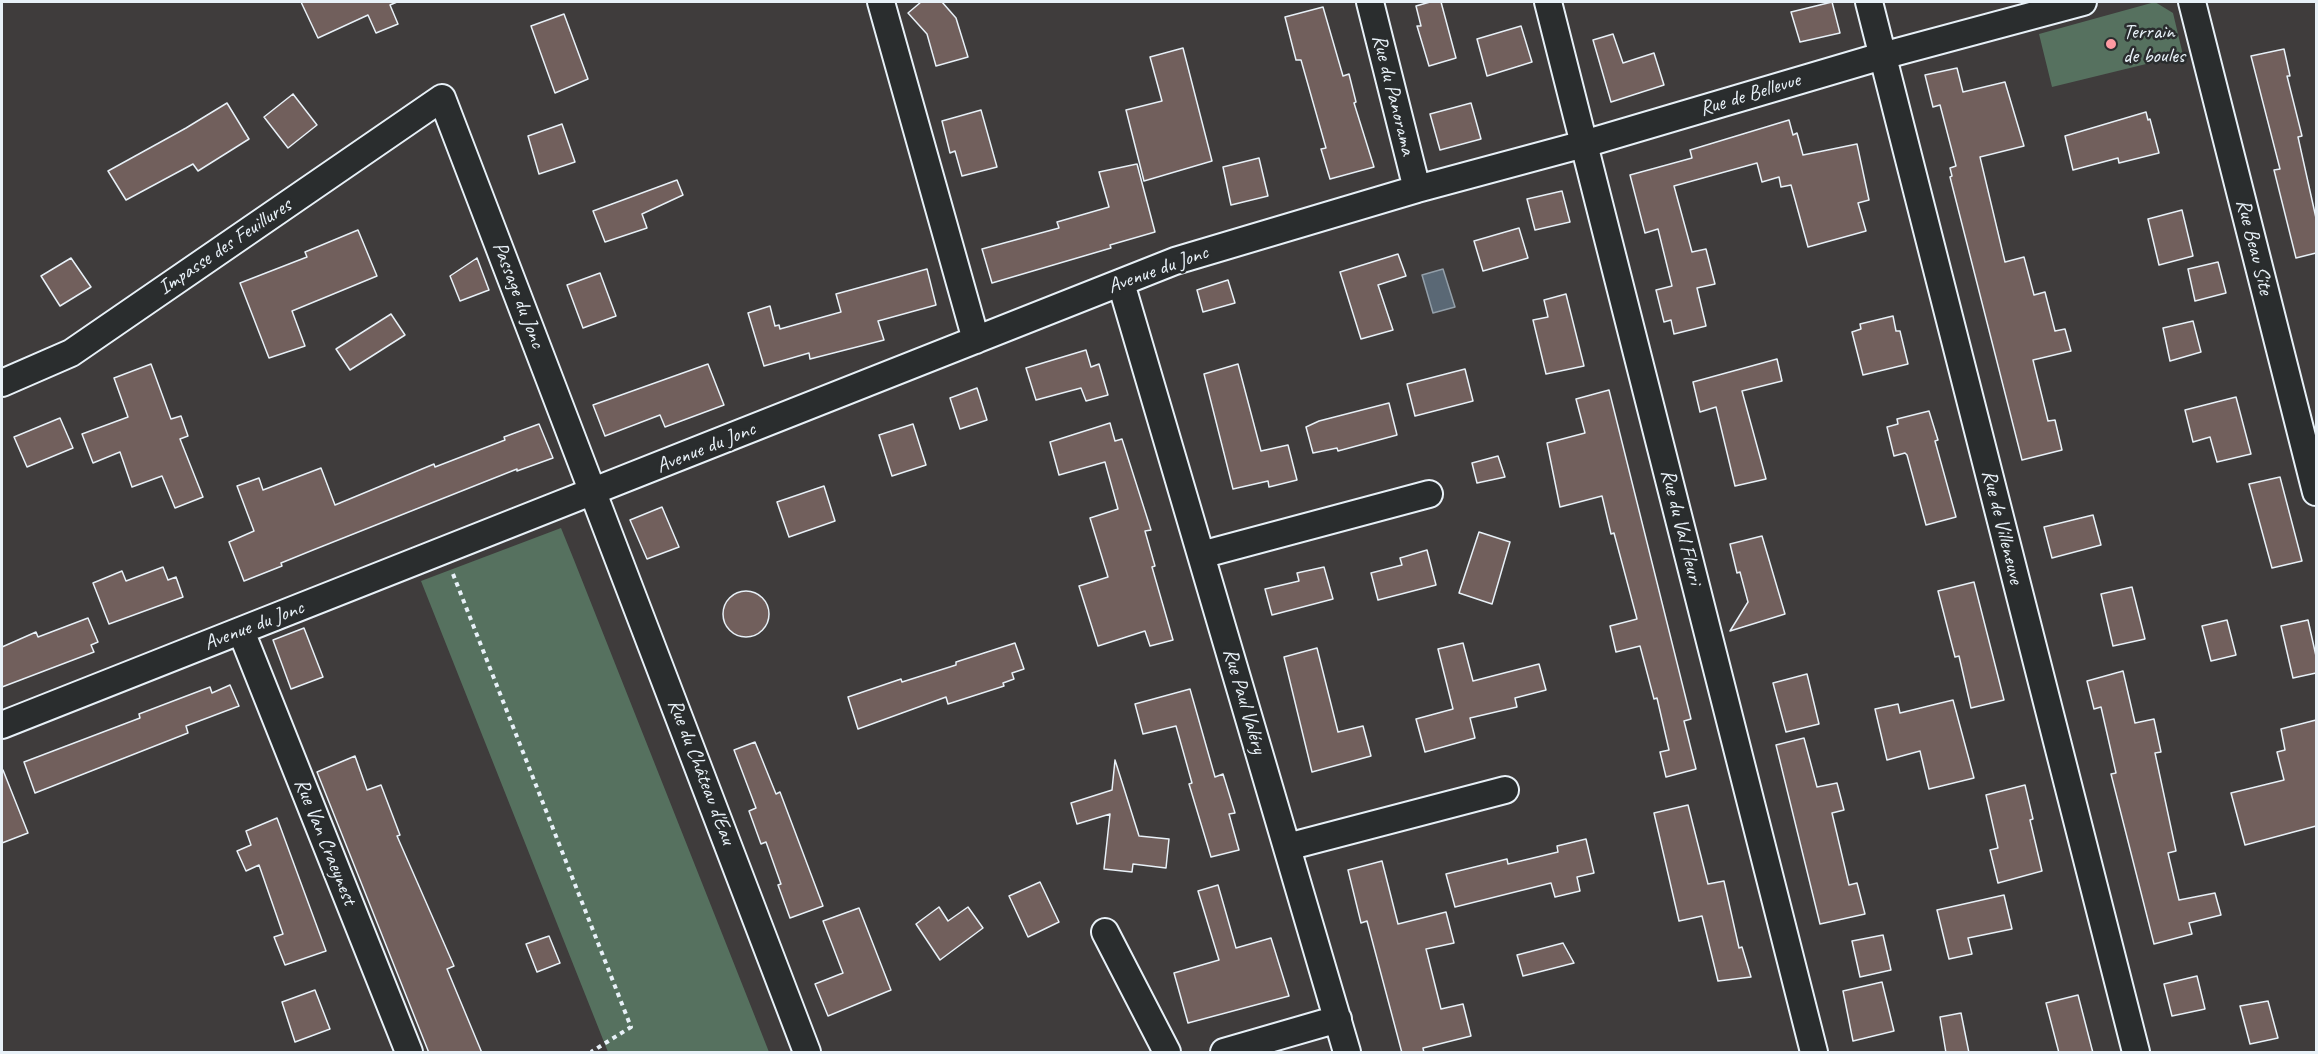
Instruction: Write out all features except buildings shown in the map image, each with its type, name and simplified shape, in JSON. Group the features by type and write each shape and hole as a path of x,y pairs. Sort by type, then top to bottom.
{"street":[{"path":"881,2 976,340"},
{"name":"Rue du Panorama","path":"1370,2 1417,189"},
{"name":"Rue du Val Fleuri","path":"1548,2 1814,1053"},
{"name":"Rue de Villeneuve","path":"1869,2 2136,1053"},
{"name":"Rue de Bellevue","path":"1417,189 1584,144 1882,56 2083,2"},
{"name":"Rue Beau Site","path":"2192,2 2316,492"},
{"name":"Impasse des Feuillures","path":"2,383 71,353 442,98"},
{"name":"Passage du Jonc","path":"442,98 593,492"},
{"name":"Avenue du Jonc","path":"2,725 1121,283 1205,252 1417,189"},
{"name":"Rue Paul Valéry","path":"1121,283 1347,1053"},
{"name":"Rue du Château d'Eau","path":"593,492 807,1053"},
{"path":"1201,555 1429,494"},
{"name":"Rue Van Craeynest","path":"241,631 409,1053"},
{"path":"1287,847 1505,790"},
{"path":"1105,932 1167,1053"},
{"path":"1224,1053 1338,1019"}],"path":[{"path":"444,550 631,1027 591,1053"}],"green space":[{"name":"Terrain de boules","path":"2155,2 2173,13 2183,55 2052,87 2039,34"},
{"path":"561,528 769,1052 608,1052 421,581"}],"water":[{"path":"1443,269 1455,307 1433,313 1422,275"}],"place":[{"name":"Terrain de boules","path":"2111,44"}]}
